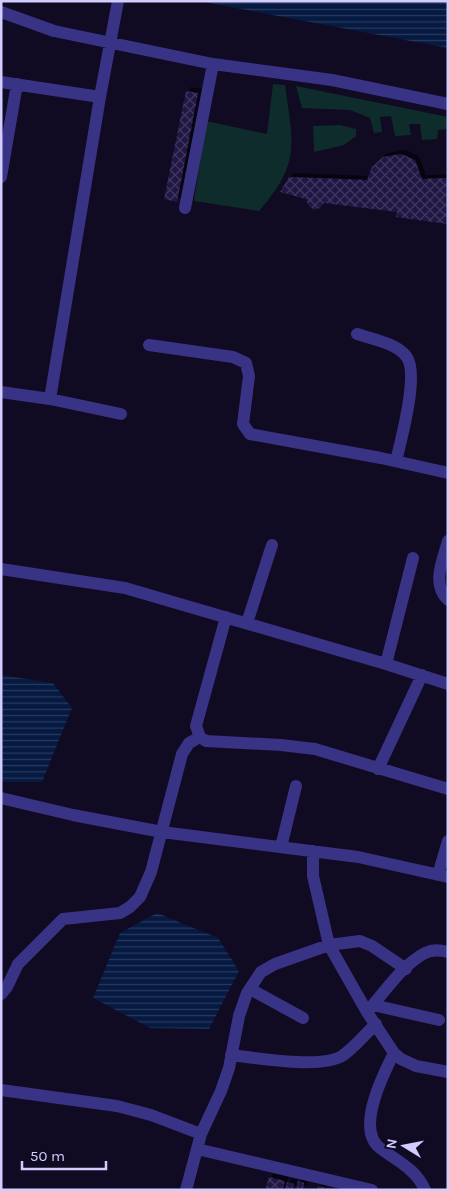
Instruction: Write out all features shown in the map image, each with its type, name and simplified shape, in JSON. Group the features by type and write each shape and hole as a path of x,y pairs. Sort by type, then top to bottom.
{"street":[{"path":"50,399 100,97 118,1"},
{"path":"1,12 54,31 213,64 332,80 448,104"},
{"path":"185,208 213,64"},
{"path":"1,82 100,97"},
{"path":"1,178 17,84"},
{"path":"357,334 400,350 410,362 411,383 396,461"},
{"path":"149,345 233,358 246,363 249,376 243,424 250,434 396,461 448,473"},
{"path":"1,392 50,399 121,414"},
{"path":"448,541 439,576 440,591 448,600"},
{"path":"247,623 272,545"},
{"path":"386,664 413,558"},
{"path":"1,570 125,588 226,616 448,684"},
{"path":"226,616 196,726 200,738 206,741 281,745 315,749 448,789"},
{"path":"378,769 422,675"},
{"path":"1,994 18,964 63,919 120,913 130,907 140,897 152,872 182,754 189,743 200,738"},
{"path":"281,847 296,786"},
{"path":"1,798 73,815 162,832 358,857 443,876 448,841"},
{"path":"313,851 313,876 329,945 370,1008 376,1024 394,1053 416,1066 448,1072"},
{"path":"186,1190 201,1134 221,1091 231,1055 238,1016 250,989 261,972 275,964 329,945 351,942 365,943 406,969"},
{"path":"370,1008 406,969 425,953 436,950 448,952"},
{"path":"250,989 303,1018"},
{"path":"370,1008 439,1020"},
{"path":"231,1055 285,1061 332,1060 342,1056 376,1024"},
{"path":"394,1053 376,1090 371,1114 373,1138 378,1146 416,1174 425,1190"},
{"path":"1,1090 117,1106 151,1115 201,1134"},
{"path":"197,1149 372,1190"}],"green space":[{"path":"273,84 285,85 290,123 291,152 288,166 273,194 259,211 194,201 206,121 267,134"},
{"path":"296,86 448,117 448,129 438,130 437,139 422,140 420,124 409,124 411,135 395,136 391,116 380,117 382,132 374,133 370,118 350,110 302,108"},
{"path":"340,125 356,129 356,136 344,145 314,152 313,126"}],"water":[{"path":"199,1 448,1 448,48"},
{"path":"1,675 53,683 72,708 42,782 1,782"},
{"path":"157,913 218,938 239,971 209,1029 150,1028 93,998 120,933"}],"building":[{"path":"186,91 198,93 177,202 164,199"},
{"path":"401,154 415,160 422,179 448,178 448,224 396,217 397,212 324,203 320,208 314,210 308,205 306,199 280,192 289,177 367,180 372,167 383,157"},
{"path":"269,1177 285,1181 282,1190 265,1190"},
{"path":"298,1181 304,1183 303,1190 296,1190"},
{"path":"287,1182 294,1184 292,1190 285,1190"},
{"path":"318,1186 331,1189 331,1190 317,1190"}]}
